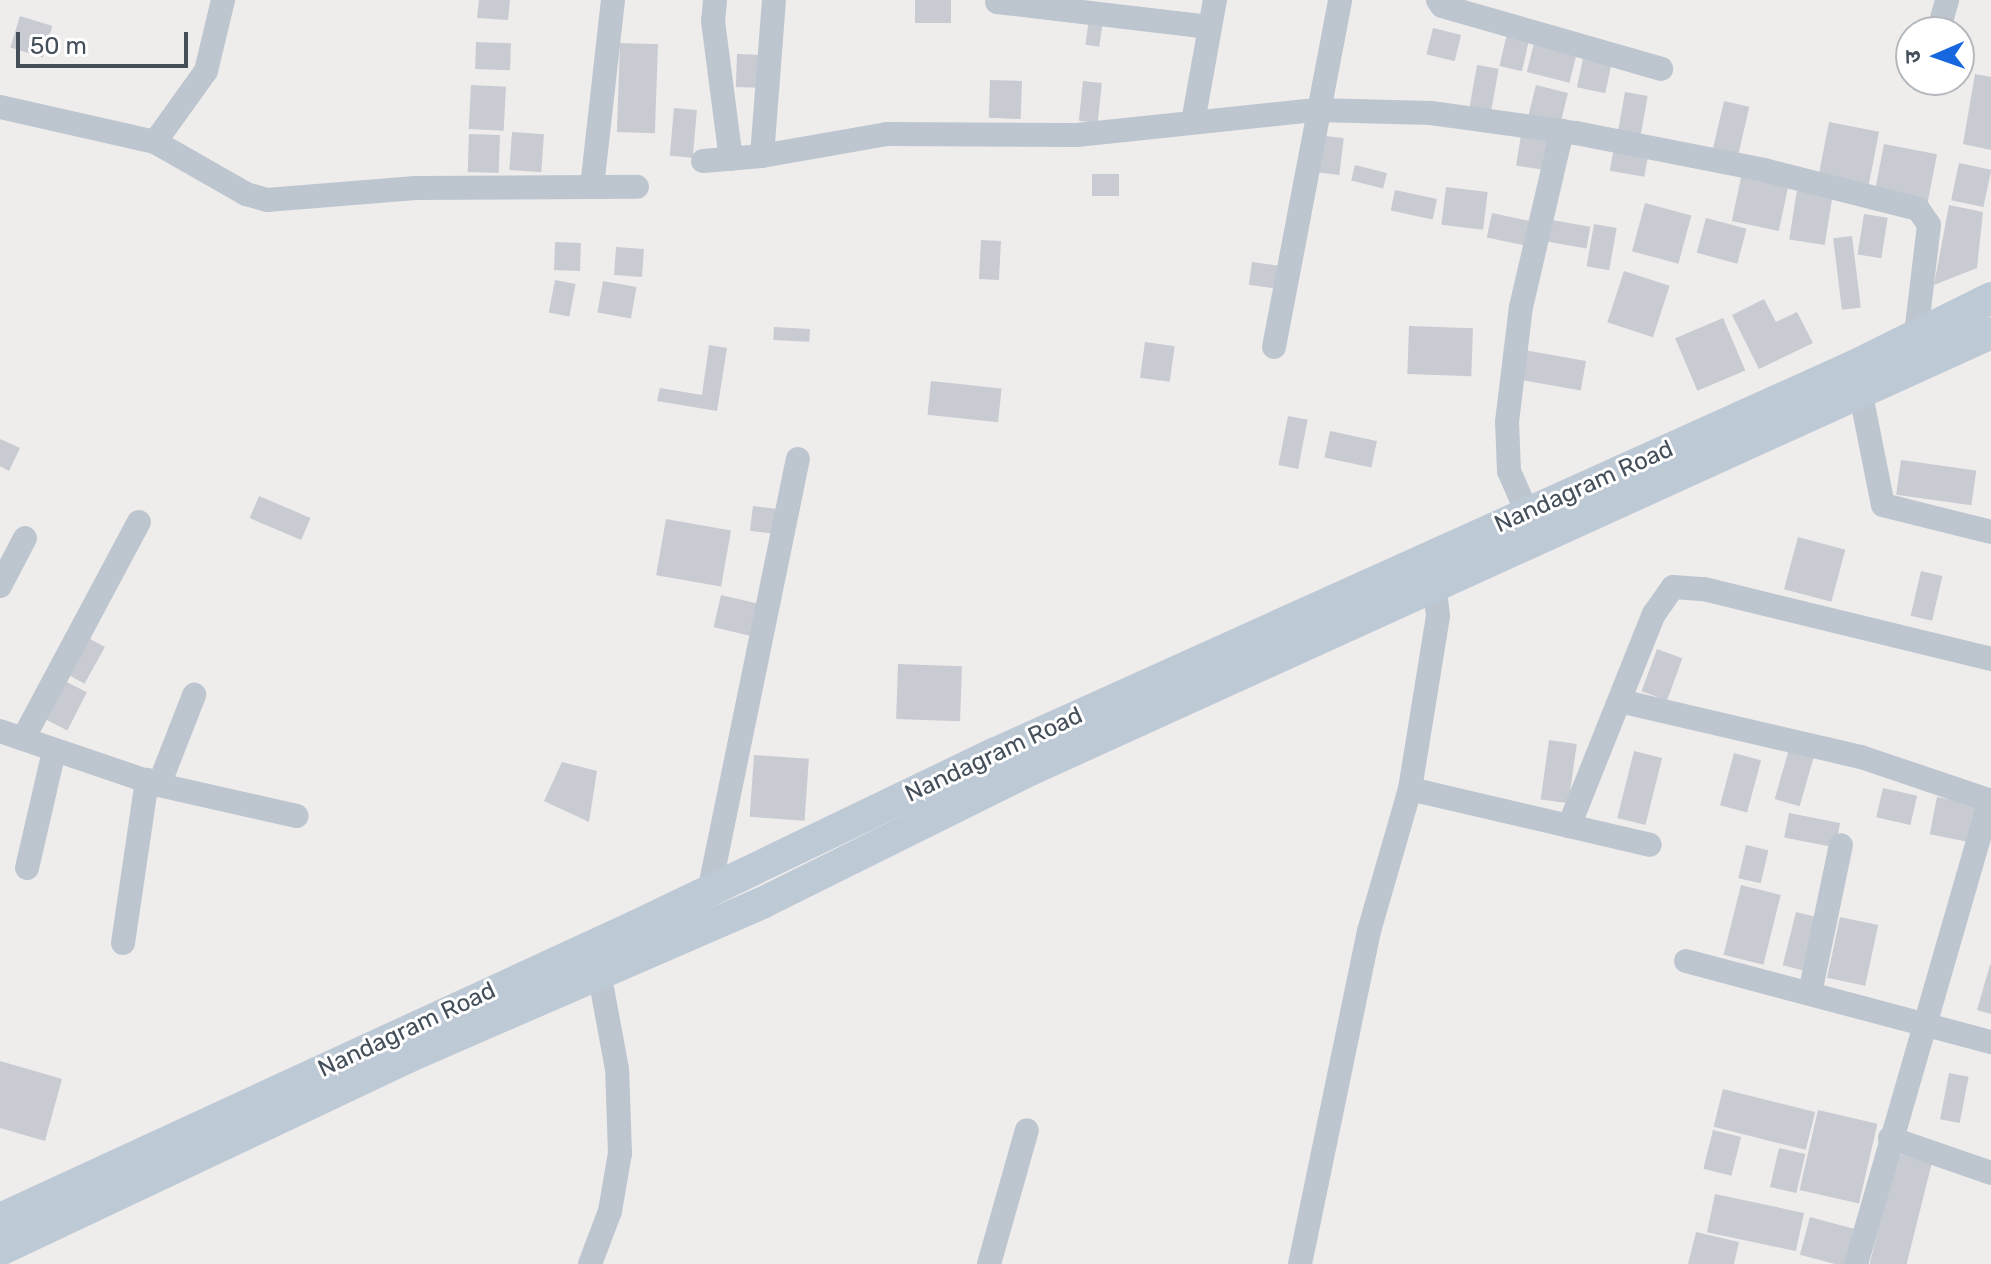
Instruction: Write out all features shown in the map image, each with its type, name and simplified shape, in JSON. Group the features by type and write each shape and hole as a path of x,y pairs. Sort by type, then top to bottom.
{"street":[{"path":"155,142 210,63 223,0"},
{"path":"592,187 613,0"},
{"path":"715,0 713,21 731,159"},
{"path":"762,156 774,0"},
{"path":"1193,122 1215,0"},
{"path":"1274,347 1316,110 1340,0"},
{"path":"1438,0 1442,6 1661,69"},
{"path":"997,2 1210,27"},
{"path":"0,107 155,142 246,194 267,200 416,188 637,187"},
{"path":"703,161 762,156 887,134 1077,135 1316,110 1431,113 1562,131 1764,170 1918,209 1929,225 1916,334"},
{"path":"1533,526 1509,471 1507,422 1521,307 1562,131"},
{"name":"Nandagram Road","path":"436,1031 599,972 764,902 1991,298"},
{"name":"Nandagram Road","path":"1533,526 1861,395 1991,333"},
{"path":"1861,395 1883,505 1991,532"},
{"path":"710,887 798,459"},
{"path":"139,522 12,735 153,782 297,816"},
{"path":"0,586 25,538"},
{"path":"1300,1264 1369,931 1410,789 1433,656 1433,572"},
{"name":"Nandagram Road","path":"0,1250 256,1115 436,1031 710,887 879,808 1433,572"},
{"path":"1569,826 1664,593 1681,585 1991,659"},
{"path":"123,943 153,782 194,695"},
{"path":"1620,701 1861,757 1990,801 1856,1264"},
{"path":"27,868 54,751"},
{"path":"1410,789 1650,845"},
{"path":"879,808 893,838"},
{"path":"1810,993 1841,845"},
{"path":"1686,961 1991,1042"},
{"path":"590,1264 610,1211 620,1140 617,1069 599,972"},
{"name":"Nandagram Road","path":"0,1219 256,1115"},
{"path":"989,1264 1027,1130"},
{"path":"1890,1138 1991,1173"}],"building":[{"path":"479,0 510,0 508,20 477,18"},
{"path":"915,0 951,0 951,23 915,23"},
{"path":"20,16 53,26 43,57 10,48"},
{"path":"1089,19 1103,21 1099,47 1085,45"},
{"path":"1433,28 1461,35 1455,61 1426,54"},
{"path":"1508,29 1530,34 1522,71 1499,66"},
{"path":"1535,39 1578,50 1569,83 1527,72"},
{"path":"476,42 511,43 510,70 475,69"},
{"path":"620,43 658,44 655,133 617,132"},
{"path":"737,54 766,55 765,88 736,87"},
{"path":"1584,54 1612,60 1605,93 1577,87"},
{"path":"1477,65 1499,69 1490,116 1469,112"},
{"path":"1975,74 1991,77 1991,150 1963,144 1971,96 1975,96"},
{"path":"990,80 1022,81 1021,119 989,118"},
{"path":"1083,81 1102,83 1098,123 1079,121"},
{"path":"471,85 506,87 504,131 469,129"},
{"path":"1536,85 1568,93 1560,125 1528,117"},
{"path":"1625,92 1648,96 1640,138 1618,134"},
{"path":"1724,101 1749,107 1738,156 1713,150"},
{"path":"674,108 697,110 693,158 670,156"},
{"path":"1829,122 1879,132 1869,185 1819,175"},
{"path":"512,132 544,134 541,172 509,170"},
{"path":"469,134 500,135 499,173 468,172"},
{"path":"1318,135 1344,138 1339,175 1313,172"},
{"path":"1521,135 1552,140 1547,170 1516,166"},
{"path":"1884,144 1937,154 1927,203 1874,193"},
{"path":"1614,147 1648,153 1644,177 1610,171"},
{"path":"1959,163 1991,170 1983,207 1951,200"},
{"path":"1355,165 1387,173 1383,189 1351,181"},
{"path":"1742,173 1789,183 1779,231 1732,221"},
{"path":"1092,174 1119,174 1119,196 1092,196"},
{"path":"1446,187 1488,192 1483,230 1441,225"},
{"path":"1395,190 1437,199 1433,219 1391,211"},
{"path":"1797,190 1833,196 1825,245 1789,239"},
{"path":"1645,203 1691,215 1678,264 1632,251"},
{"path":"1949,205 1983,212 1977,268 1934,285"},
{"path":"1492,213 1538,223 1533,247 1487,237"},
{"path":"1864,214 1888,218 1881,258 1858,254"},
{"path":"1706,218 1747,229 1737,264 1697,253"},
{"path":"1546,219 1590,227 1586,248 1542,241"},
{"path":"1594,224 1617,228 1609,270 1587,266"},
{"path":"1852,236 1861,307 1842,310 1833,238"},
{"path":"981,240 1001,241 999,280 979,279"},
{"path":"555,242 581,243 580,271 554,270"},
{"path":"616,247 644,249 642,277 614,275"},
{"path":"1252,262 1288,267 1284,290 1249,285"},
{"path":"1624,271 1670,286 1653,337 1607,322"},
{"path":"555,280 576,284 569,316 549,312"},
{"path":"603,281 636,287 631,318 597,313"},
{"path":"1764,299 1776,322 1797,312 1813,343 1759,369 1732,315"},
{"path":"1723,318 1745,370 1697,391 1675,338"},
{"path":"1409,326 1473,328 1471,376 1407,374"},
{"path":"774,327 810,329 809,342 773,340"},
{"path":"1145,342 1175,346 1170,382 1140,378"},
{"path":"709,345 727,348 717,411 657,401 660,388 702,395"},
{"path":"1524,350 1586,361 1581,390 1519,380"},
{"path":"931,381 1002,388 998,422 927,415"},
{"path":"1288,416 1308,420 1298,469 1278,465"},
{"path":"1330,431 1377,441 1371,467 1324,457"},
{"path":"0,439 20,448 9,471 0,466"},
{"path":"1901,460 1976,471 1971,505 1896,495"},
{"path":"259,496 311,518 301,540 250,518"},
{"path":"753,506 785,510 782,535 750,531"},
{"path":"666,519 731,530 721,587 656,575"},
{"path":"1798,537 1845,550 1831,602 1784,589"},
{"path":"1921,571 1942,576 1932,621 1911,616"},
{"path":"721,595 761,604 754,636 714,627"},
{"path":"83,635 105,647 85,684 63,672"},
{"path":"1657,649 1682,658 1667,701 1642,691"},
{"path":"898,664 962,666 960,721 896,719"},
{"path":"61,679 87,692 67,730 41,717"},
{"path":"1549,740 1577,744 1568,803 1541,799"},
{"path":"1789,749 1814,756 1800,806 1775,799"},
{"path":"1634,751 1662,758 1645,825 1617,818"},
{"path":"1734,753 1761,760 1747,812 1720,805"},
{"path":"754,755 809,759 805,821 750,817"},
{"path":"562,762 597,771 589,822 544,801"},
{"path":"1883,788 1917,796 1910,825 1876,817"},
{"path":"1937,797 1977,805 1970,842 1930,834"},
{"path":"1789,813 1840,823 1835,847 1784,838"},
{"path":"1746,845 1768,850 1761,883 1738,878"},
{"path":"1741,885 1781,895 1763,965 1724,955"},
{"path":"1796,912 1816,917 1803,970 1783,965"},
{"path":"1840,917 1878,925 1865,986 1827,978"},
{"path":"1991,965 1991,1014 1977,1010"},
{"path":"0,1061 62,1079 45,1141 0,1128"},
{"path":"1949,1073 1969,1077 1960,1123 1940,1119"},
{"path":"1723,1089 1815,1112 1806,1150 1714,1127"},
{"path":"1818,1110 1877,1124 1859,1204 1800,1190"},
{"path":"1713,1130 1741,1137 1731,1176 1703,1169"},
{"path":"1779,1148 1805,1154 1796,1193 1770,1187"},
{"path":"1897,1154 1932,1163 1907,1264 1870,1264"},
{"path":"1715,1194 1804,1213 1796,1251 1707,1232"},
{"path":"1810,1217 1856,1229 1847,1264 1835,1264 1800,1255"},
{"path":"1696,1232 1739,1242 1734,1264 1688,1264"}]}
